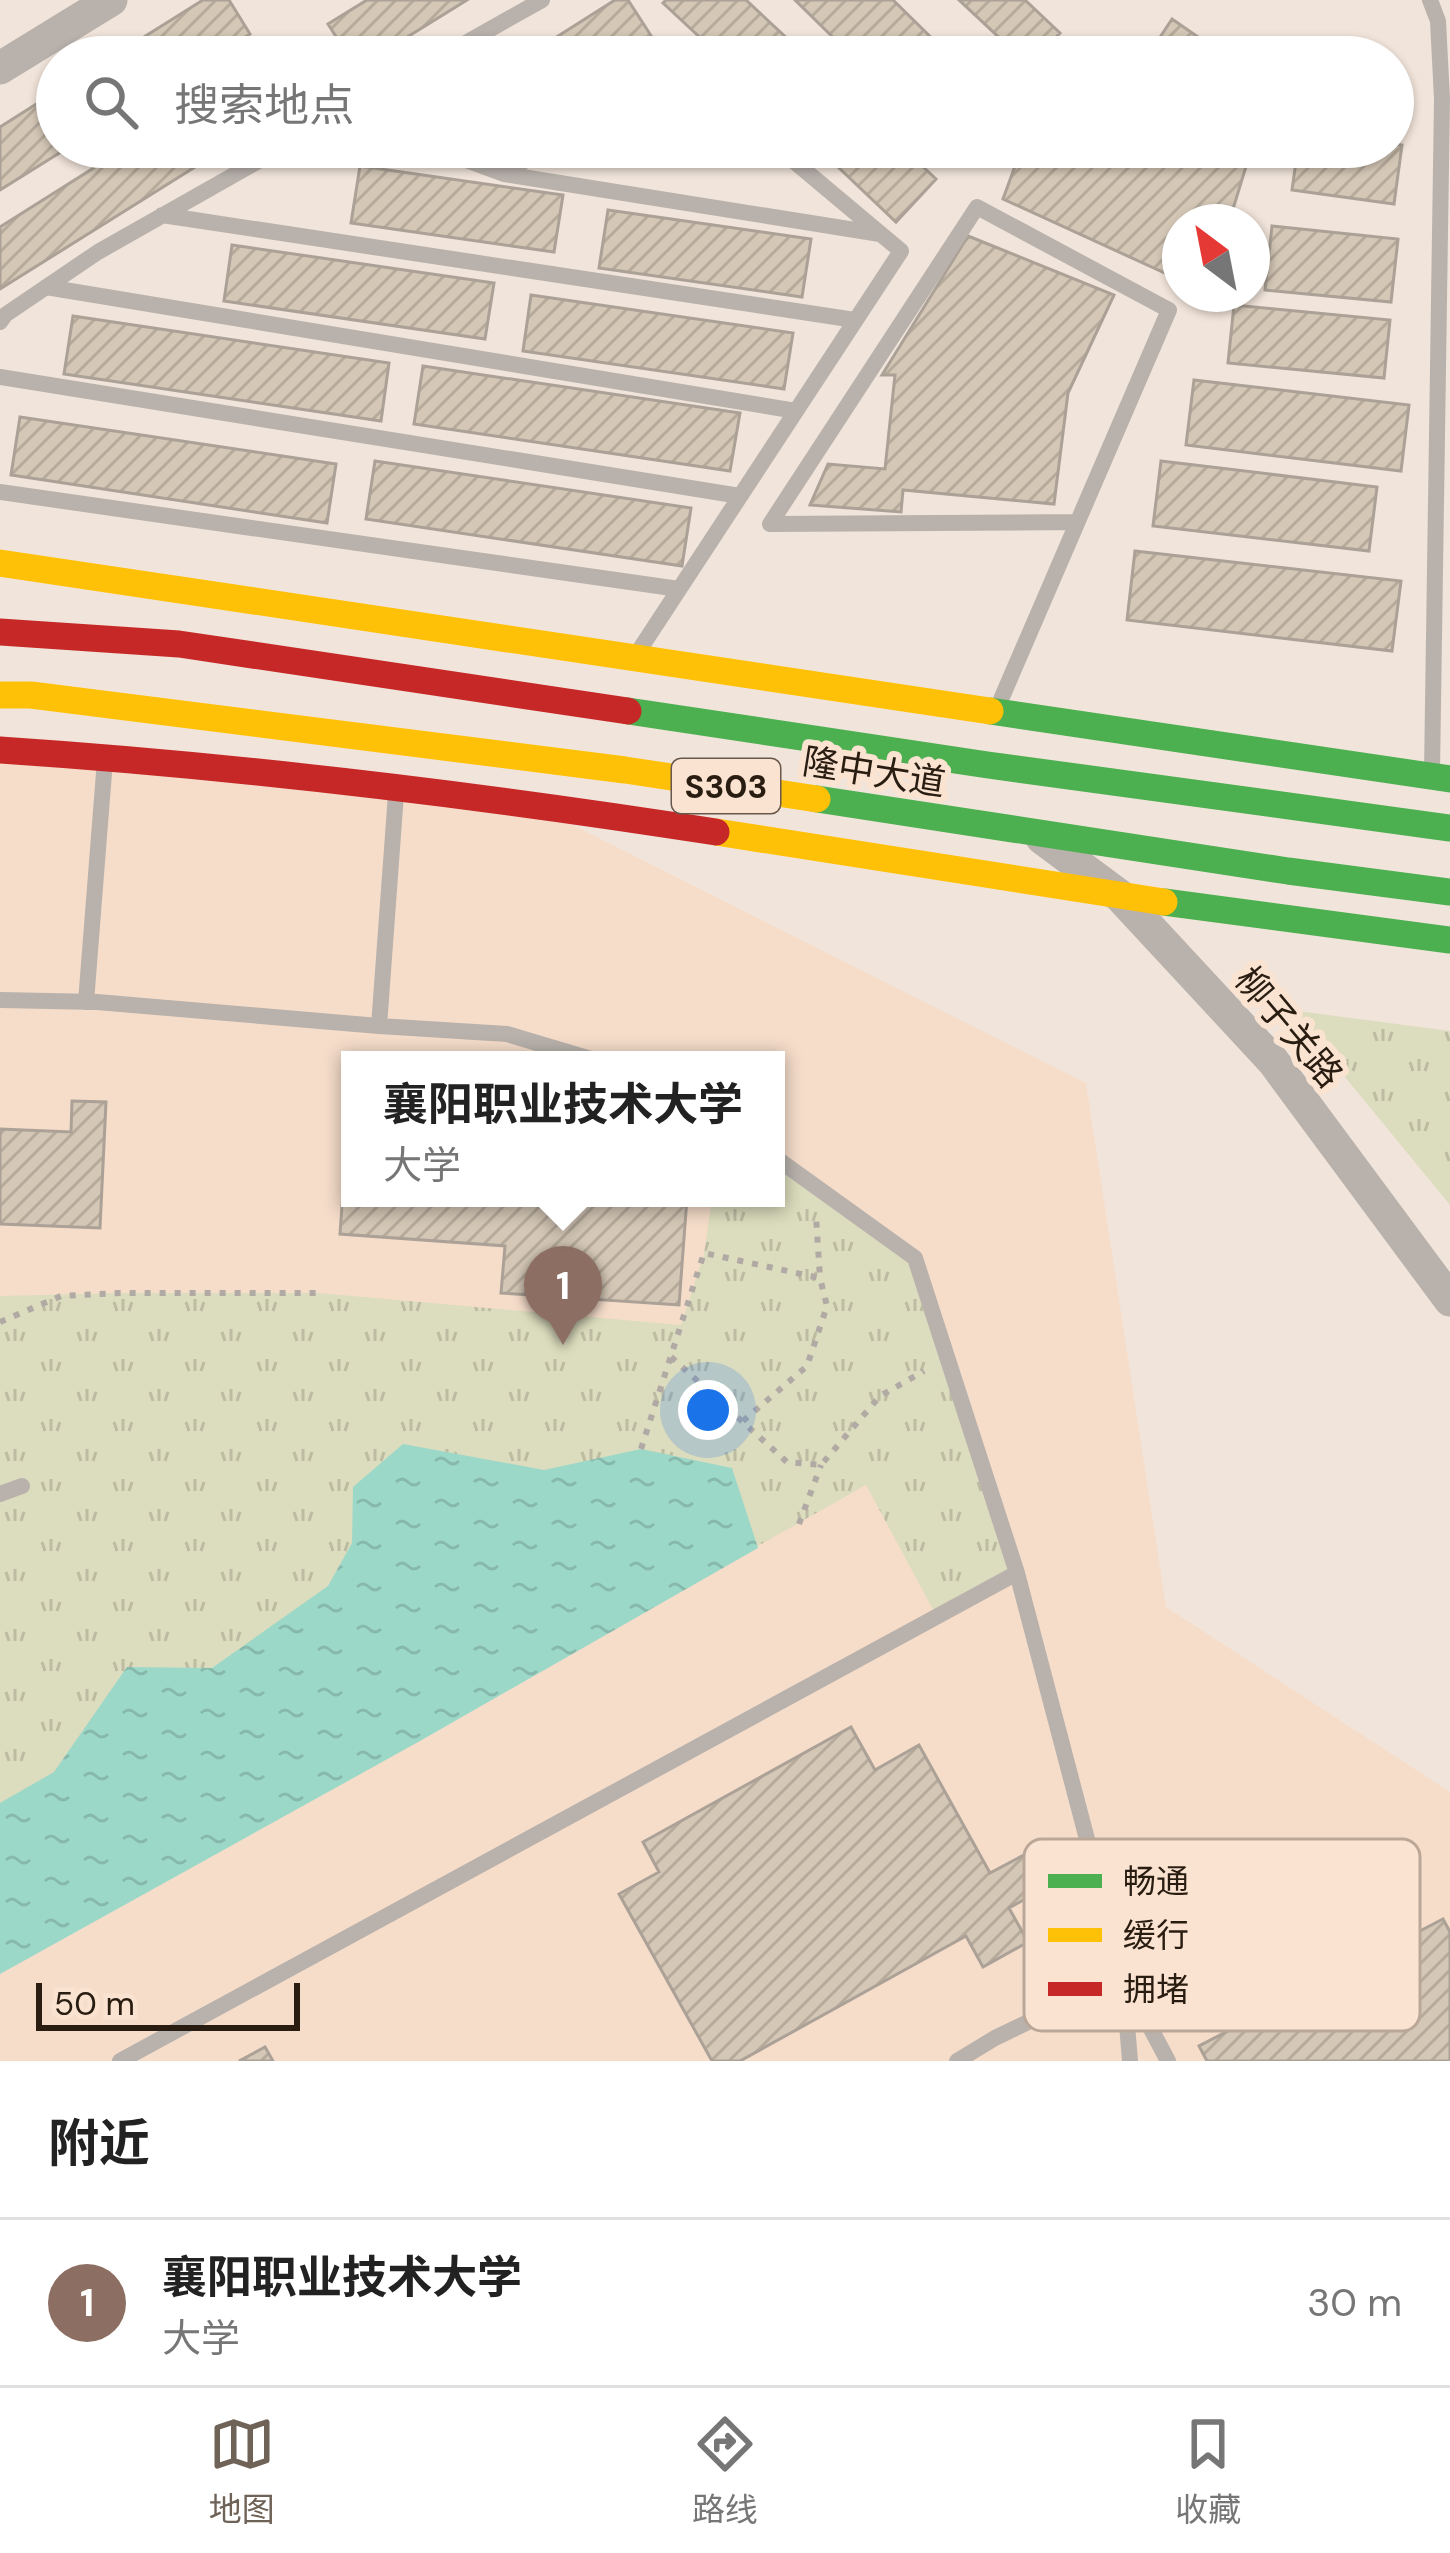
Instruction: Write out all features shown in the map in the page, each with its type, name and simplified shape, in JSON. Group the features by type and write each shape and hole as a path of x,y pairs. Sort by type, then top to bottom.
{"street":[{"path":"52,36 111,0"},
{"path":"0,68 36,46"},
{"path":"0,563 634,658 992,738 1237,748 1441,778"},
{"name":"隆中大道","path":"0,632 179,644 626,712 992,738 1230,799 1450,828"},
{"path":"626,712 634,658"},
{"name":"隆中大道","path":"0,695 31,695 108,731 402,742 1450,892"},
{"path":"0,750 108,731 396,789 530,803 1120,896 1450,940"},
{"path":"1230,799 1237,748"},
{"name":"柳子关路","path":"1036,834 1120,896 1273,1061 1450,1300"}],"lane":[{"path":"478,36 542,0"},
{"path":"1430,0 1445,59 1441,778"},
{"path":"0,322 98,252 246,168"},
{"path":"490,168 881,234"},
{"path":"504,173 512,168"},
{"path":"634,658 901,250 802,168"},
{"path":"992,738 1077,522 1169,310 977,207 770,524 1077,522"},
{"path":"162,215 856,320"},
{"path":"46,287 796,411"},
{"path":"0,377 740,496"},
{"path":"0,492 679,589"},
{"path":"86,1002 108,731"},
{"path":"379,1026 402,742"},
{"path":"0,1000 86,1002 507,1034 564,1051"},
{"path":"785,1164 915,1258 1017,1573 1088,1839"},
{"path":"0,1494 22,1486"},
{"path":"120,2061 1017,1573"},
{"path":"957,2061 1024,2024"},
{"path":"1128,2031 1130,2061"},
{"path":"1152,2031 1168,2061"}],"path":[{"path":"742,1422 807,1366 827,1306 820,1278 814,1185"},
{"path":"641,1448 704,1253 820,1278"},
{"path":"0,1322 61,1296 319,1293"},
{"path":"671,1357 787,1462 821,1465"},
{"path":"800,1524 821,1465 880,1396 948,1359"}],"shaded area":[{"path":"0,742 529,803 1086,1083 1166,1607 1450,1792 1450,2061 0,2061"}],"green space":[{"path":"1290,1010 1450,1031 1450,1205"},
{"path":"785,1164 915,1258 1017,1573 937,1617 866,1485 0,1974 0,1296 319,1293 681,1325 704,1254 711,1207 785,1207"}],"water":[{"path":"403,1444 544,1470 641,1449 732,1468 758,1548 0,1974 0,1803 54,1772 127,1667 212,1668 328,1586 352,1543 353,1487"}],"building":[{"path":"203,0 229,0 250,34 247,36 146,36"},
{"path":"367,0 467,0 409,36 336,36 328,24"},
{"path":"615,0 628,0 651,36 558,36"},
{"path":"746,0 785,36 698,36 663,3"},
{"path":"795,0 893,0 930,36 832,36"},
{"path":"959,0 1025,0 1060,33 1057,36 998,36"},
{"path":"1172,19 1197,36 1161,36"},
{"path":"36,104 36,168 0,190 0,127"},
{"path":"94,168 193,168 0,289 0,227"},
{"path":"360,168 563,195 554,252 351,223"},
{"path":"839,168 924,168 936,179 896,222"},
{"path":"1014,168 1246,168 1235,204 1162,204 1162,272 1003,199"},
{"path":"1295,168 1399,168 1394,204 1292,190"},
{"path":"608,210 811,239 802,297 599,268"},
{"path":"1272,226 1398,239 1391,302 1270,290"},
{"path":"968,236 1114,295 1068,393 1054,504 903,490 901,512 810,505 828,464 885,469 895,375 882,375"},
{"path":"232,245 494,283 485,339 224,301"},
{"path":"531,295 793,333 784,389 523,351"},
{"path":"1270,308 1390,320 1384,378 1228,363 1233,312"},
{"path":"73,316 389,363 381,421 64,374"},
{"path":"423,366 740,413 730,471 414,424"},
{"path":"1194,380 1409,405 1401,471 1186,445"},
{"path":"20,417 336,464 327,523 11,475"},
{"path":"375,461 691,508 682,566 366,519"},
{"path":"1161,461 1377,487 1369,551 1153,526"},
{"path":"1135,551 1401,581 1392,651 1127,620"},
{"path":"72,1101 106,1102 100,1228 0,1224 0,1129 71,1132"},
{"path":"342,1207 686,1207 679,1305 501,1293 505,1246 340,1234"},
{"path":"851,1727 875,1770 919,1745 990,1873 1024,1855 1024,1900 1009,1908 1024,1944 983,1967 966,1936 740,2061 712,2061 619,1894 659,1872 643,1842"},
{"path":"1443,1919 1450,1932 1450,2061 1207,2061 1199,2046 1228,2031 1420,2031 1420,1931"},
{"path":"265,2047 273,2061 239,2061"}],"traffic: fast":[{"path":"628,711 1450,828"},
{"path":"990,711 1450,779"},
{"path":"817,799 1450,892"},
{"path":"1164,902 1450,940"}],"traffic: slow":[{"path":"0,563 990,711"},
{"path":"0,695 31,695 625,770 817,799"},
{"path":"716,832 1164,902"}],"traffic: jam":[{"path":"0,632 179,644 628,711"},
{"path":"0,750 359,783 716,832"}],"place":[{"name":"襄阳职业技术大学","path":"563,1345"}]}
